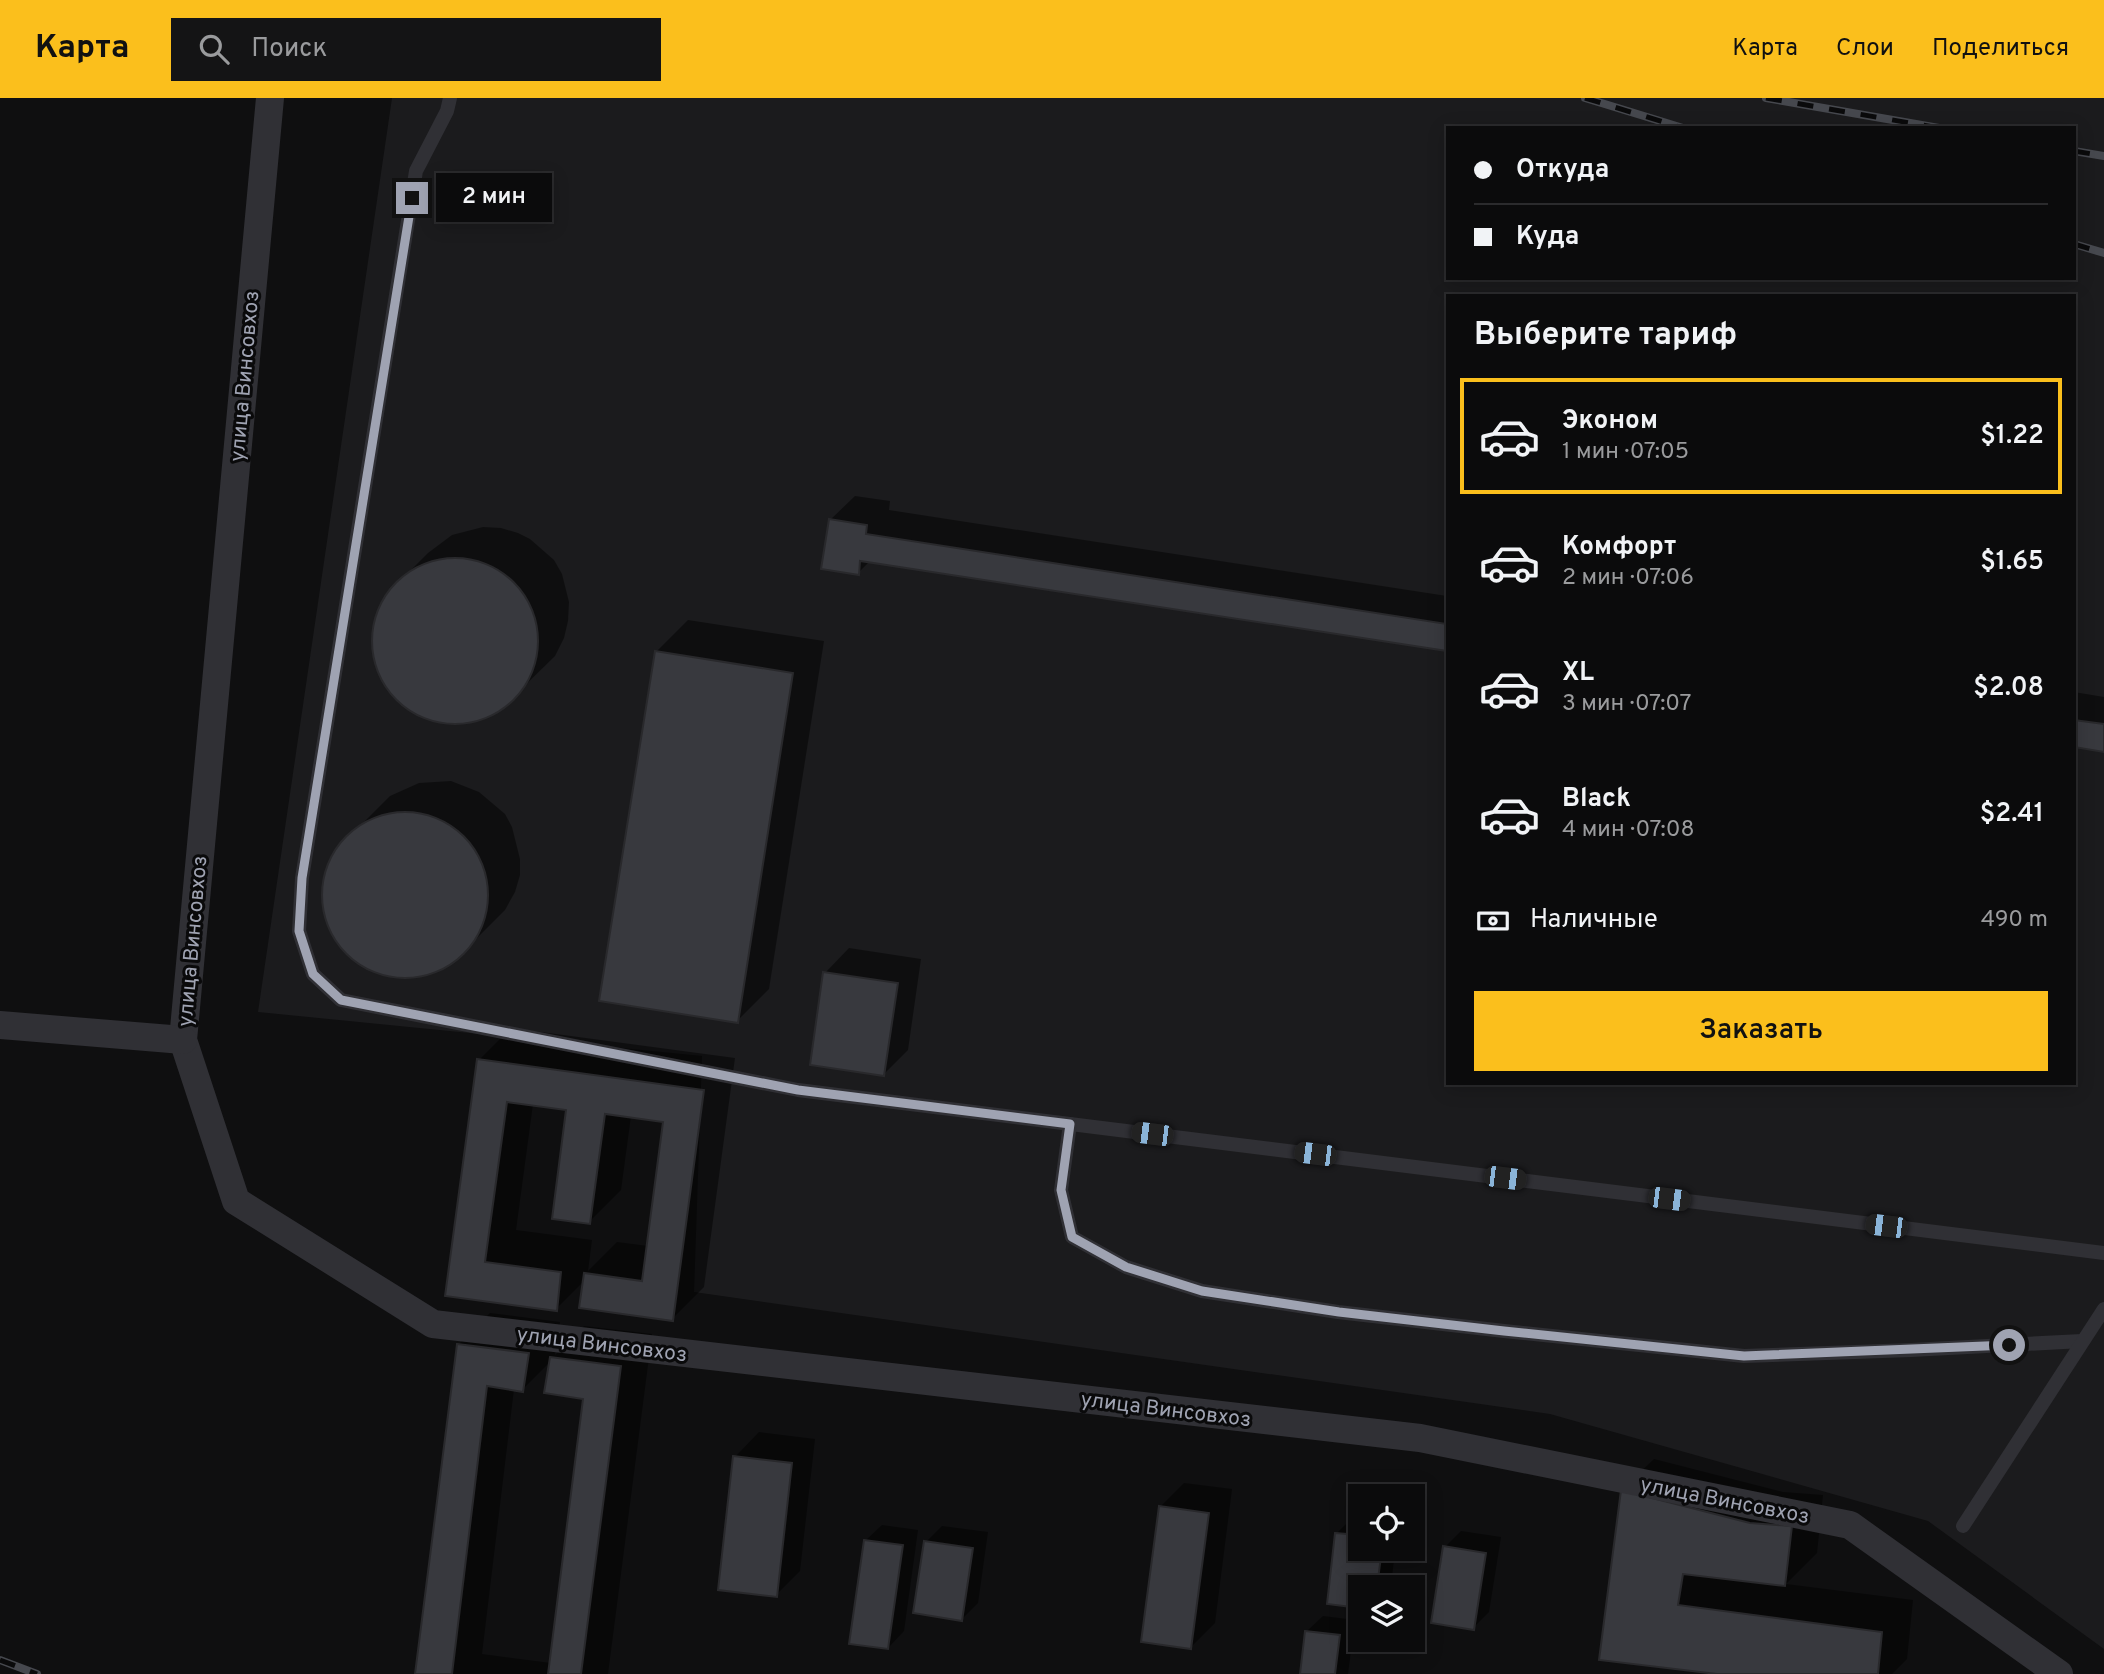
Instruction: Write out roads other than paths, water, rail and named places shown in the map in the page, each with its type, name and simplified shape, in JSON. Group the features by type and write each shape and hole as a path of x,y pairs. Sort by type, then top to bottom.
{"street":[{"name":"улица Винсовхоз","path":"270,98 183,1040 236,1201 433,1324 1420,1438 1850,1525 2059,1674"},
{"path":"0,1024 183,1040"}],"lane":[{"path":"450,98 447,111 416,171 304,865 299,931 313,974 341,1000 798,1090 2104,1253"},
{"path":"1070,1124 1061,1190 1072,1237 1126,1267 1202,1291 1339,1312 1744,1356 2082,1341"},
{"path":"1963,1526 2104,1309"}],"railway":[{"path":"1585,98 1676,126"},
{"path":"1766,98 1927,126"},
{"path":"2076,151 2104,156"},
{"path":"2076,245 2104,253"},
{"path":"0,1660 37,1674"}]}
